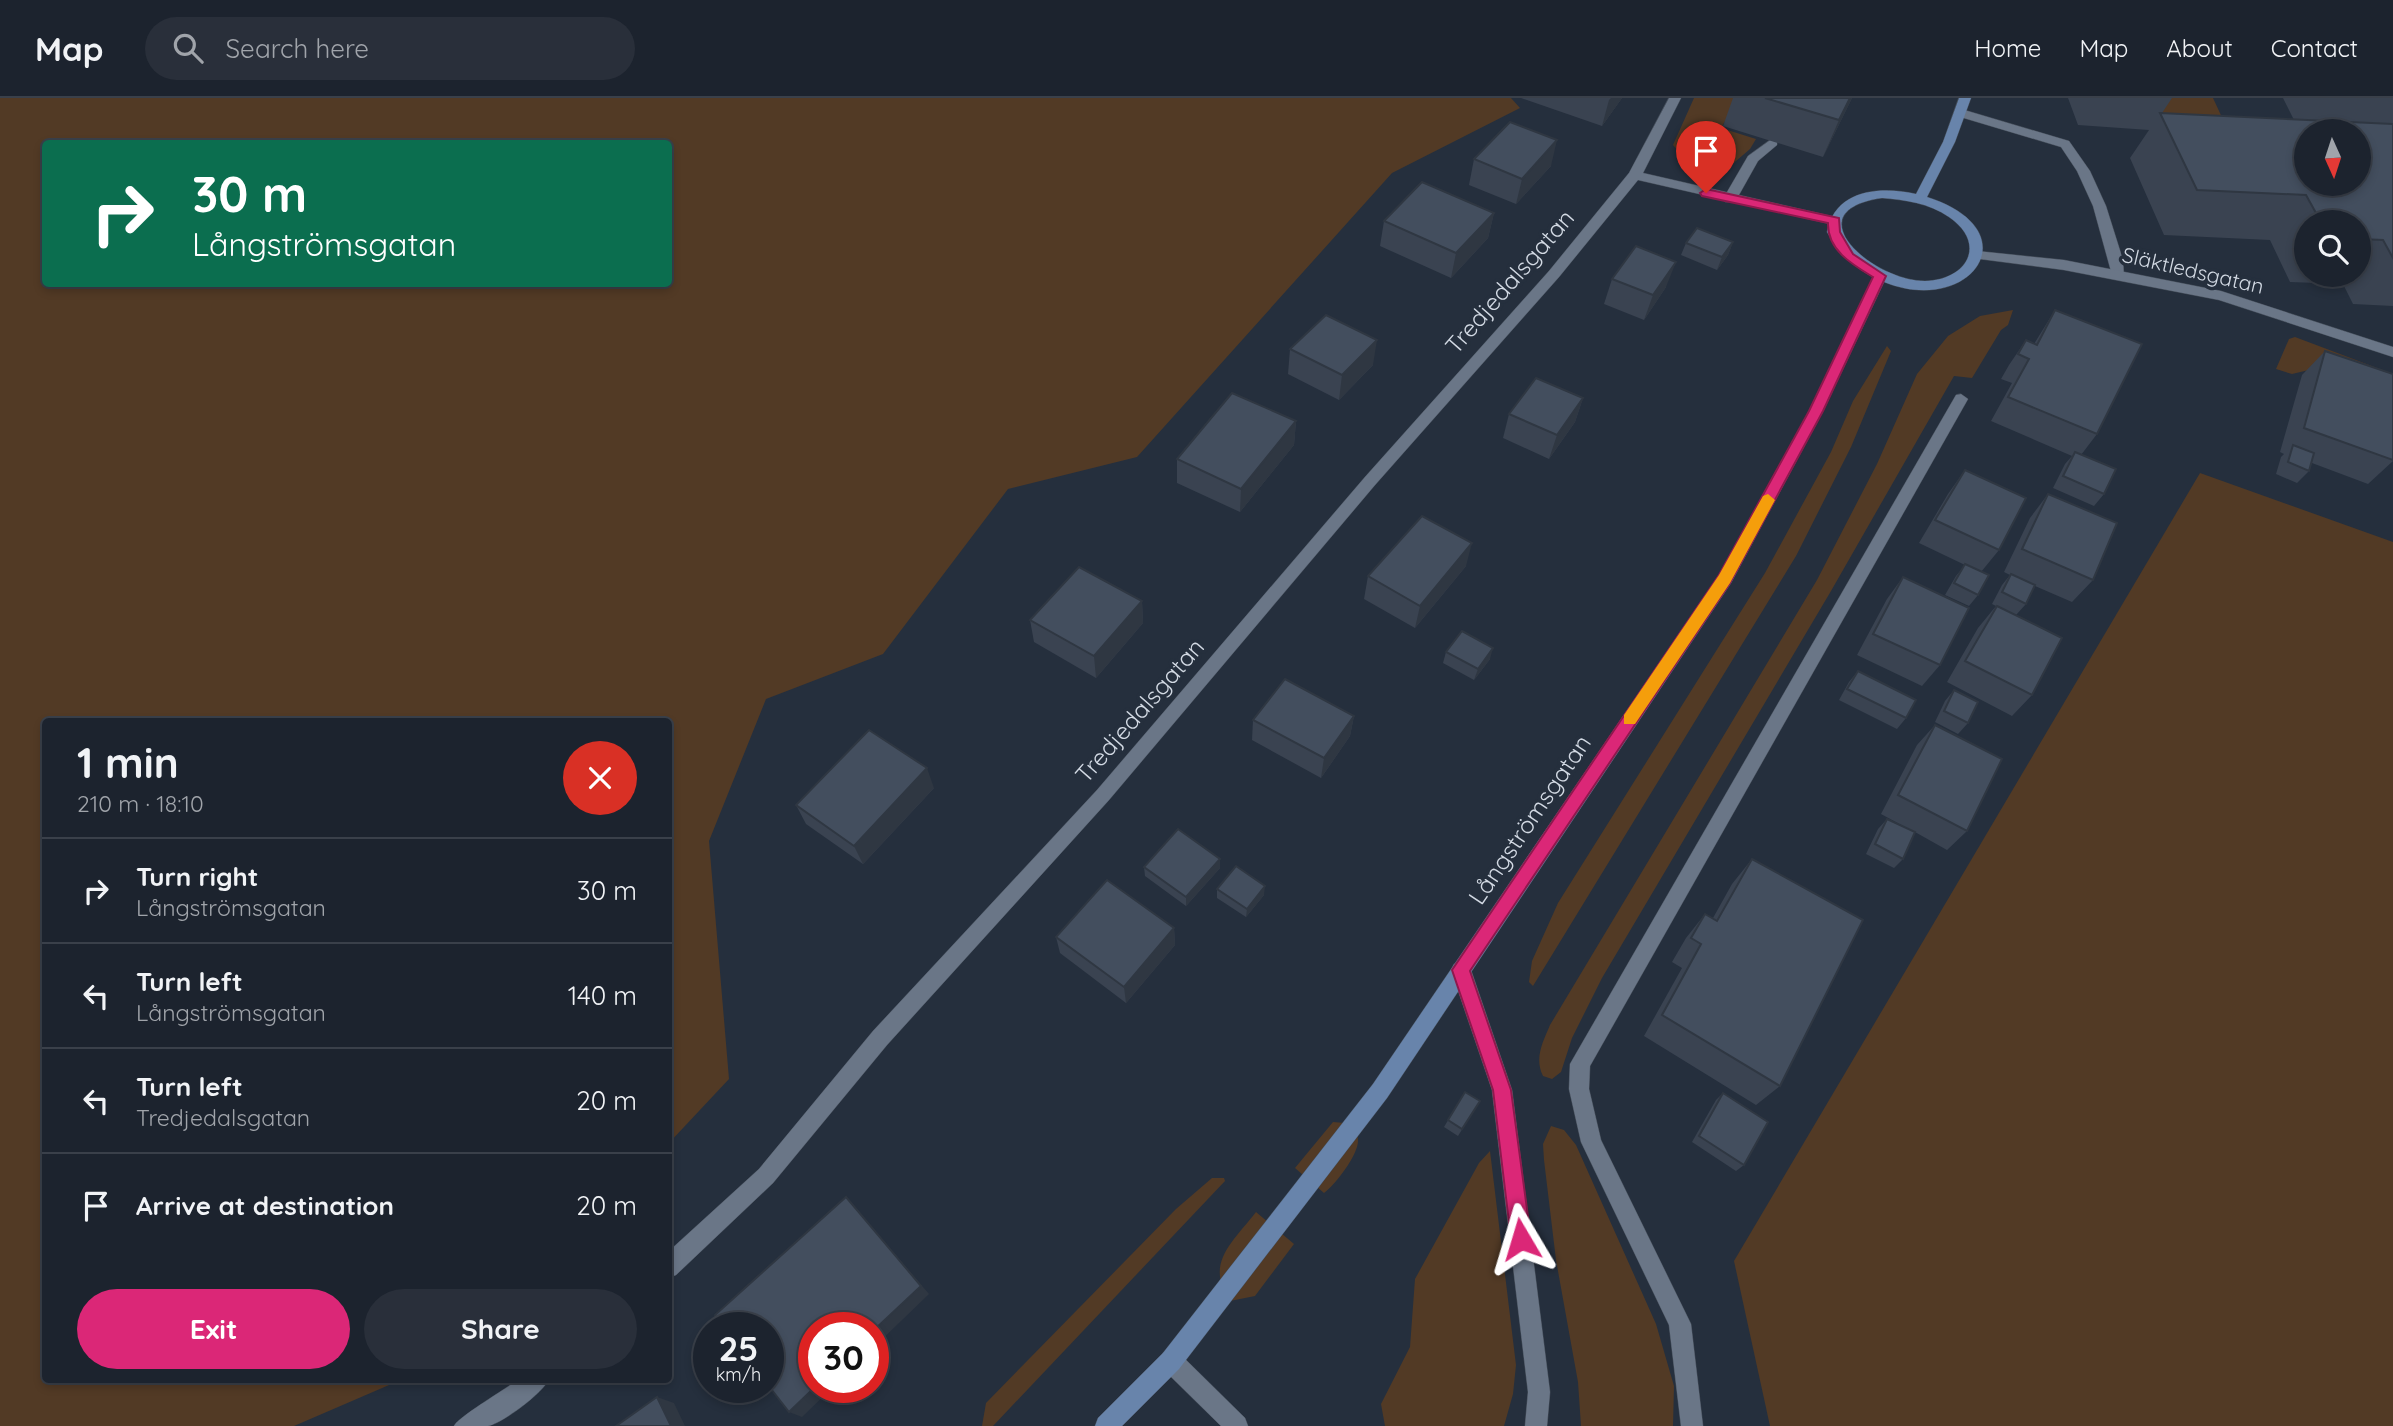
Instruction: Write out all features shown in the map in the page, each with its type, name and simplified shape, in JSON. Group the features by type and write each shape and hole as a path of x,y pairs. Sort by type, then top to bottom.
{"street":[{"name":"Tredjedalsgatan","path":"672,1263 765,1176 880,1038 1103,795 1370,481 1554,274 1635,175 1675,98"},
{"path":"1920,199 1961,113 1965,98"},
{"path":"1961,113 2065,144 2077,157 2116,251 2119,275"},
{"path":"1730,199 1754,159 1773,142"},
{"path":"1635,175 1835,221"},
{"path":"1901,195 1920,199 1939,206 1962,223 1976,242 1977,255 1972,267 1961,276 1944,283 1924,285 1880,276 1848,257 1834,232 1840,210 1865,196 1901,195"},
{"name":"Släktledsgatan","path":"1977,255 2119,275 2221,296 2393,352"},
{"name":"Långströmsgatan","path":"1106,1426 1171,1360 1380,1091 1725,579 1816,411 1880,276"},
{"path":"1692,1426 1680,1324 1591,1142 1579,1089 1580,1064 1961,399"},
{"path":"1461,970 1502,1090 1539,1392 1536,1426"},
{"path":"1171,1360 1237,1426"},
{"path":"465,1426 499,1408 533,1383"}],"shaded area":[{"path":"0,98 1511,98 1520,108 1392,173 1137,457 1008,489 883,654 766,699 709,841 729,1079 672,1140 672,718 42,718 42,1383 394,1383 294,1426 0,1426"},
{"path":"1694,98 1739,98 1721,128 1756,139 1750,149 1722,173 1693,168 1673,145"},
{"path":"2151,98 2213,98 2225,124 2166,131"},
{"path":"2013,310 2008,325 2001,330 1972,378 1954,376 1831,591 1602,978 1572,1038 1561,1072 1552,1079 1543,1076 1539,1056 1550,1025 1817,580 1877,464 1917,374 1948,336 1980,316"},
{"path":"2295,337 2393,374 2393,400 2313,369 2292,374 2276,369 2289,339"},
{"path":"1887,346 1891,351 1851,447 1796,556 1533,986 1529,982 1532,961 1558,903 1765,573 1831,452 1853,401"},
{"path":"2200,473 2393,542 2393,1426 1770,1426 1734,1261"},
{"path":"1333,1122 1345,1123 1352,1128 1358,1141 1345,1169 1324,1193 1295,1168"},
{"path":"1551,1126 1564,1130 1576,1145 1656,1324 1674,1386 1673,1426 1581,1426 1578,1382 1556,1260 1544,1160 1543,1144"},
{"path":"1490,1151 1516,1365 1513,1394 1504,1426 1385,1426 1381,1404 1410,1347 1415,1279 1479,1163"},
{"path":"1212,1178 1224,1178 1225,1181 993,1426 982,1426 986,1403 1176,1209"},
{"path":"1256,1212 1294,1244 1255,1296 1230,1301 1220,1275 1221,1264 1231,1243"}],"building":[{"path":"1765,98 1850,98 1839,120"},
{"path":"2160,113 2294,119 2294,194 2197,190"},
{"path":"1510,122 1557,140 1522,179 1474,159"},
{"path":"2371,123 2393,124 2393,258 2383,240 2371,240 2371,210 2314,210 2307,196 2371,196"},
{"path":"1422,182 1494,213 1456,253 1384,221"},
{"path":"1697,228 1733,242 1722,257 1686,243"},
{"path":"1636,246 1676,262 1653,295 1612,279"},
{"path":"2055,310 2142,344 2097,434 2008,397 2029,359 2018,354 2026,340 2037,345"},
{"path":"1326,315 1377,340 1342,375 1290,349"},
{"path":"2325,351 2393,374 2393,460 2304,428"},
{"path":"1536,378 1583,398 1557,435 1509,414"},
{"path":"1232,393 1296,421 1241,489 1177,459"},
{"path":"2293,445 2314,453 2309,471 2288,462"},
{"path":"2075,452 2116,469 2104,494 2063,476"},
{"path":"1965,470 2026,498 1999,550 1935,520"},
{"path":"2048,494 2117,523 2093,580 2022,549"},
{"path":"1422,516 1472,543 1420,606 1368,576"},
{"path":"1965,564 1989,575 1978,595 1954,583"},
{"path":"1079,567 1142,601 1094,656 1030,620"},
{"path":"2011,574 2035,585 2026,604 2002,592"},
{"path":"1903,577 1969,608 1940,665 1873,634"},
{"path":"1997,606 2062,638 2032,695 1965,661"},
{"path":"1462,631 1493,648 1478,669 1446,652"},
{"path":"1858,671 1916,700 1906,718 1847,689"},
{"path":"1285,679 1354,716 1324,758 1253,720"},
{"path":"1954,690 1978,702 1968,723 1944,711"},
{"path":"1935,725 2002,759 1967,831 1898,795"},
{"path":"869,730 927,768 854,846 796,805"},
{"path":"1887,819 1915,832 1903,859 1875,844"},
{"path":"1178,829 1220,859 1186,897 1144,867"},
{"path":"1752,859 1863,920 1780,1086 1662,1015 1701,944 1691,938 1705,914 1717,921"},
{"path":"1236,866 1265,886 1247,909 1217,889"},
{"path":"1107,880 1174,928 1124,987 1056,937"},
{"path":"1465,1092 1480,1101 1462,1129 1448,1120"},
{"path":"1723,1093 1768,1122 1744,1165 1699,1136"},
{"path":"846,1197 921,1286 889,1316 889,1312 798,1312 798,1403 789,1412 782,1403 784,1312 718,1312"},
{"path":"657,1397 671,1426 616,1426"}],"slow traffic":[{"path":"1630,719 1725,579 1768,500"}],"route":[{"path":"1521,1239 1502,1090 1461,970 1725,579 1816,411 1880,276 1848,257 1834,232 1835,221 1706,193"}]}
